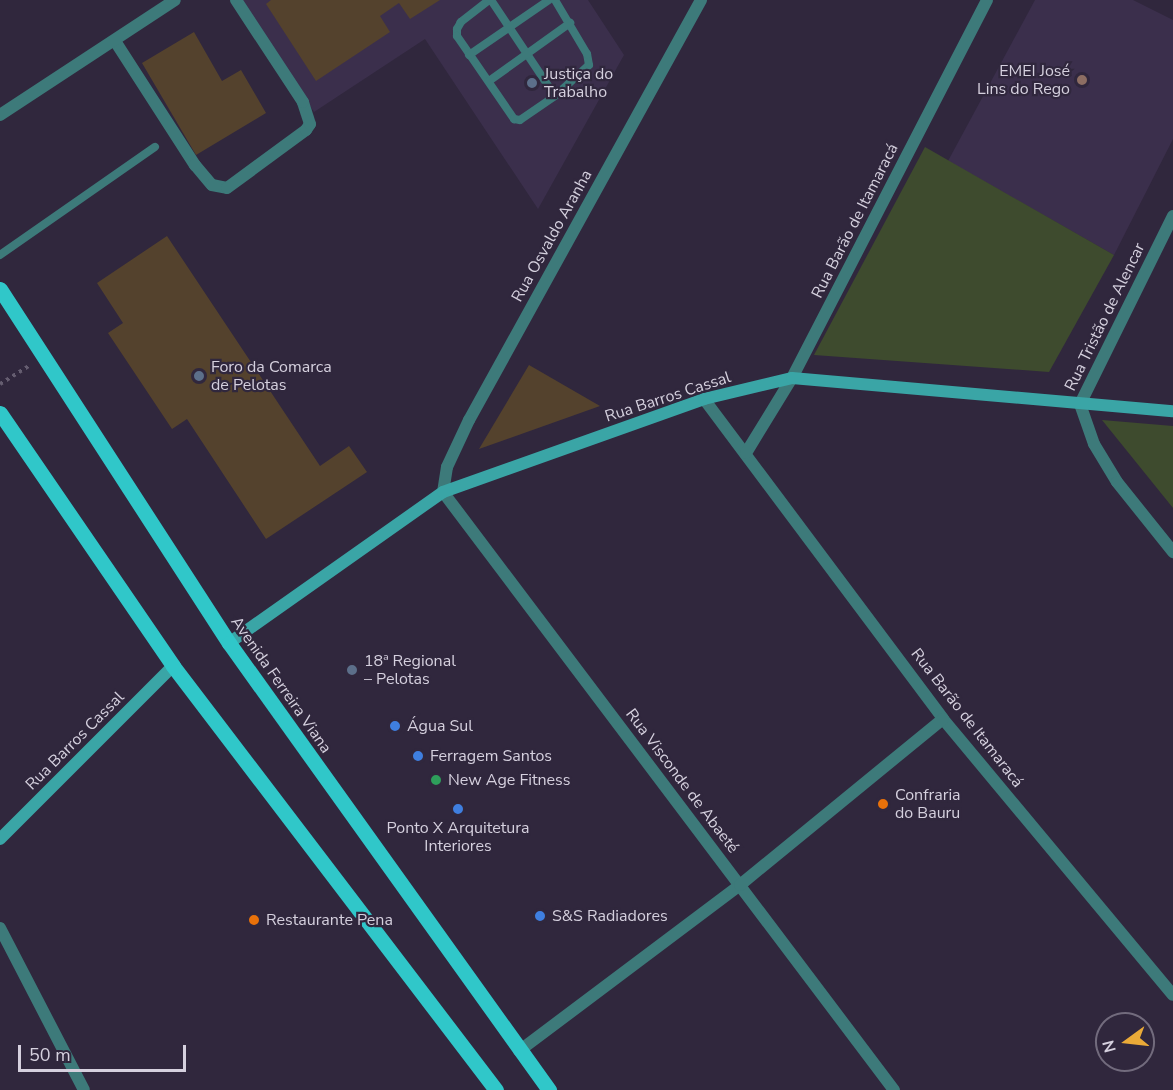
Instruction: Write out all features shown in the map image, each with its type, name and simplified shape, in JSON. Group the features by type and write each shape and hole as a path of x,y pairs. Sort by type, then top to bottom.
{"main road":[{"name":"Avenida Ferreira Viana","path":"0,290 229,643 549,1090"},
{"path":"0,413 174,666 496,1090"}],"street":[{"path":"0,115 175,0"},
{"path":"115,40 195,165 212,185 227,188 306,130 310,124 303,102 236,0"},
{"name":"Rua Osvaldo Aranha","path":"443,492 447,467 469,420 701,0"},
{"name":"Rua Barão de Itamaracá","path":"746,453 792,378 987,0"},
{"name":"Rua Tristão de Alencar","path":"1173,216 1080,404 1094,444 1117,482 1173,552"},
{"name":"Rua Barros Cassal","path":"229,643 443,492 704,399 792,378 1173,411"},
{"name":"Rua Barão de Itamaracá","path":"704,399 943,719 1173,995"},
{"name":"Rua Visconde de Abaeté","path":"443,492 894,1090"},
{"name":"Rua Barros Cassal","path":"0,839 174,666"},
{"path":"519,1051 740,885 943,719"},
{"path":"0,928 84,1090"}],"lane":[{"path":"555,0 587,54 589,65 555,96 529,117 514,119 469,55 457,36 456,29 461,22 490,0 555,96"},
{"path":"469,55 549,0"},
{"path":"489,81 570,23"},
{"path":"0,255 155,147"}],"path":[{"path":"0,384 43,357"}],"shaded area":[{"name":"Justiça do Trabalho","path":"240,0 588,0 624,55 538,209 425,39 314,112"},
{"name":"EMEI José Lins do Rego","path":"1035,0 1133,0 1173,20 1173,139 1114,255 948,161"}],"green space":[{"path":"925,147 1114,255 1049,372 814,355"},
{"path":"1102,420 1173,426 1173,508"}],"building":[{"path":"271,0 440,0 410,19 399,3 380,16 390,32 316,81 266,4"},
{"path":"194,32 222,81 241,70 266,113 196,155 142,63"},
{"name":"Foro da Comarca de Pelotas","path":"167,236 320,466 349,446 367,472 266,539 187,419 172,429 108,333 123,323 97,283"},
{"path":"529,365 600,406 479,449"}],"place":[{"name":"EMEI José Lins do Rego","path":"1082,80"},
{"name":"Justiça do Trabalho","path":"532,83"},
{"name":"Foro da Comarca de Pelotas","path":"199,376"},
{"name":"18ª Regional – Pelotas","path":"352,670"},
{"name":"Água Sul","path":"395,726"},
{"name":"Ferragem Santos","path":"418,756"},
{"name":"New Age Fitness","path":"436,780"},
{"name":"Confraria do Bauru","path":"883,804"},
{"name":"Ponto X Arquitetura Interiores","path":"458,809"},
{"name":"S&S Radiadores","path":"540,916"},
{"name":"Restaurante Pena","path":"254,920"}]}
